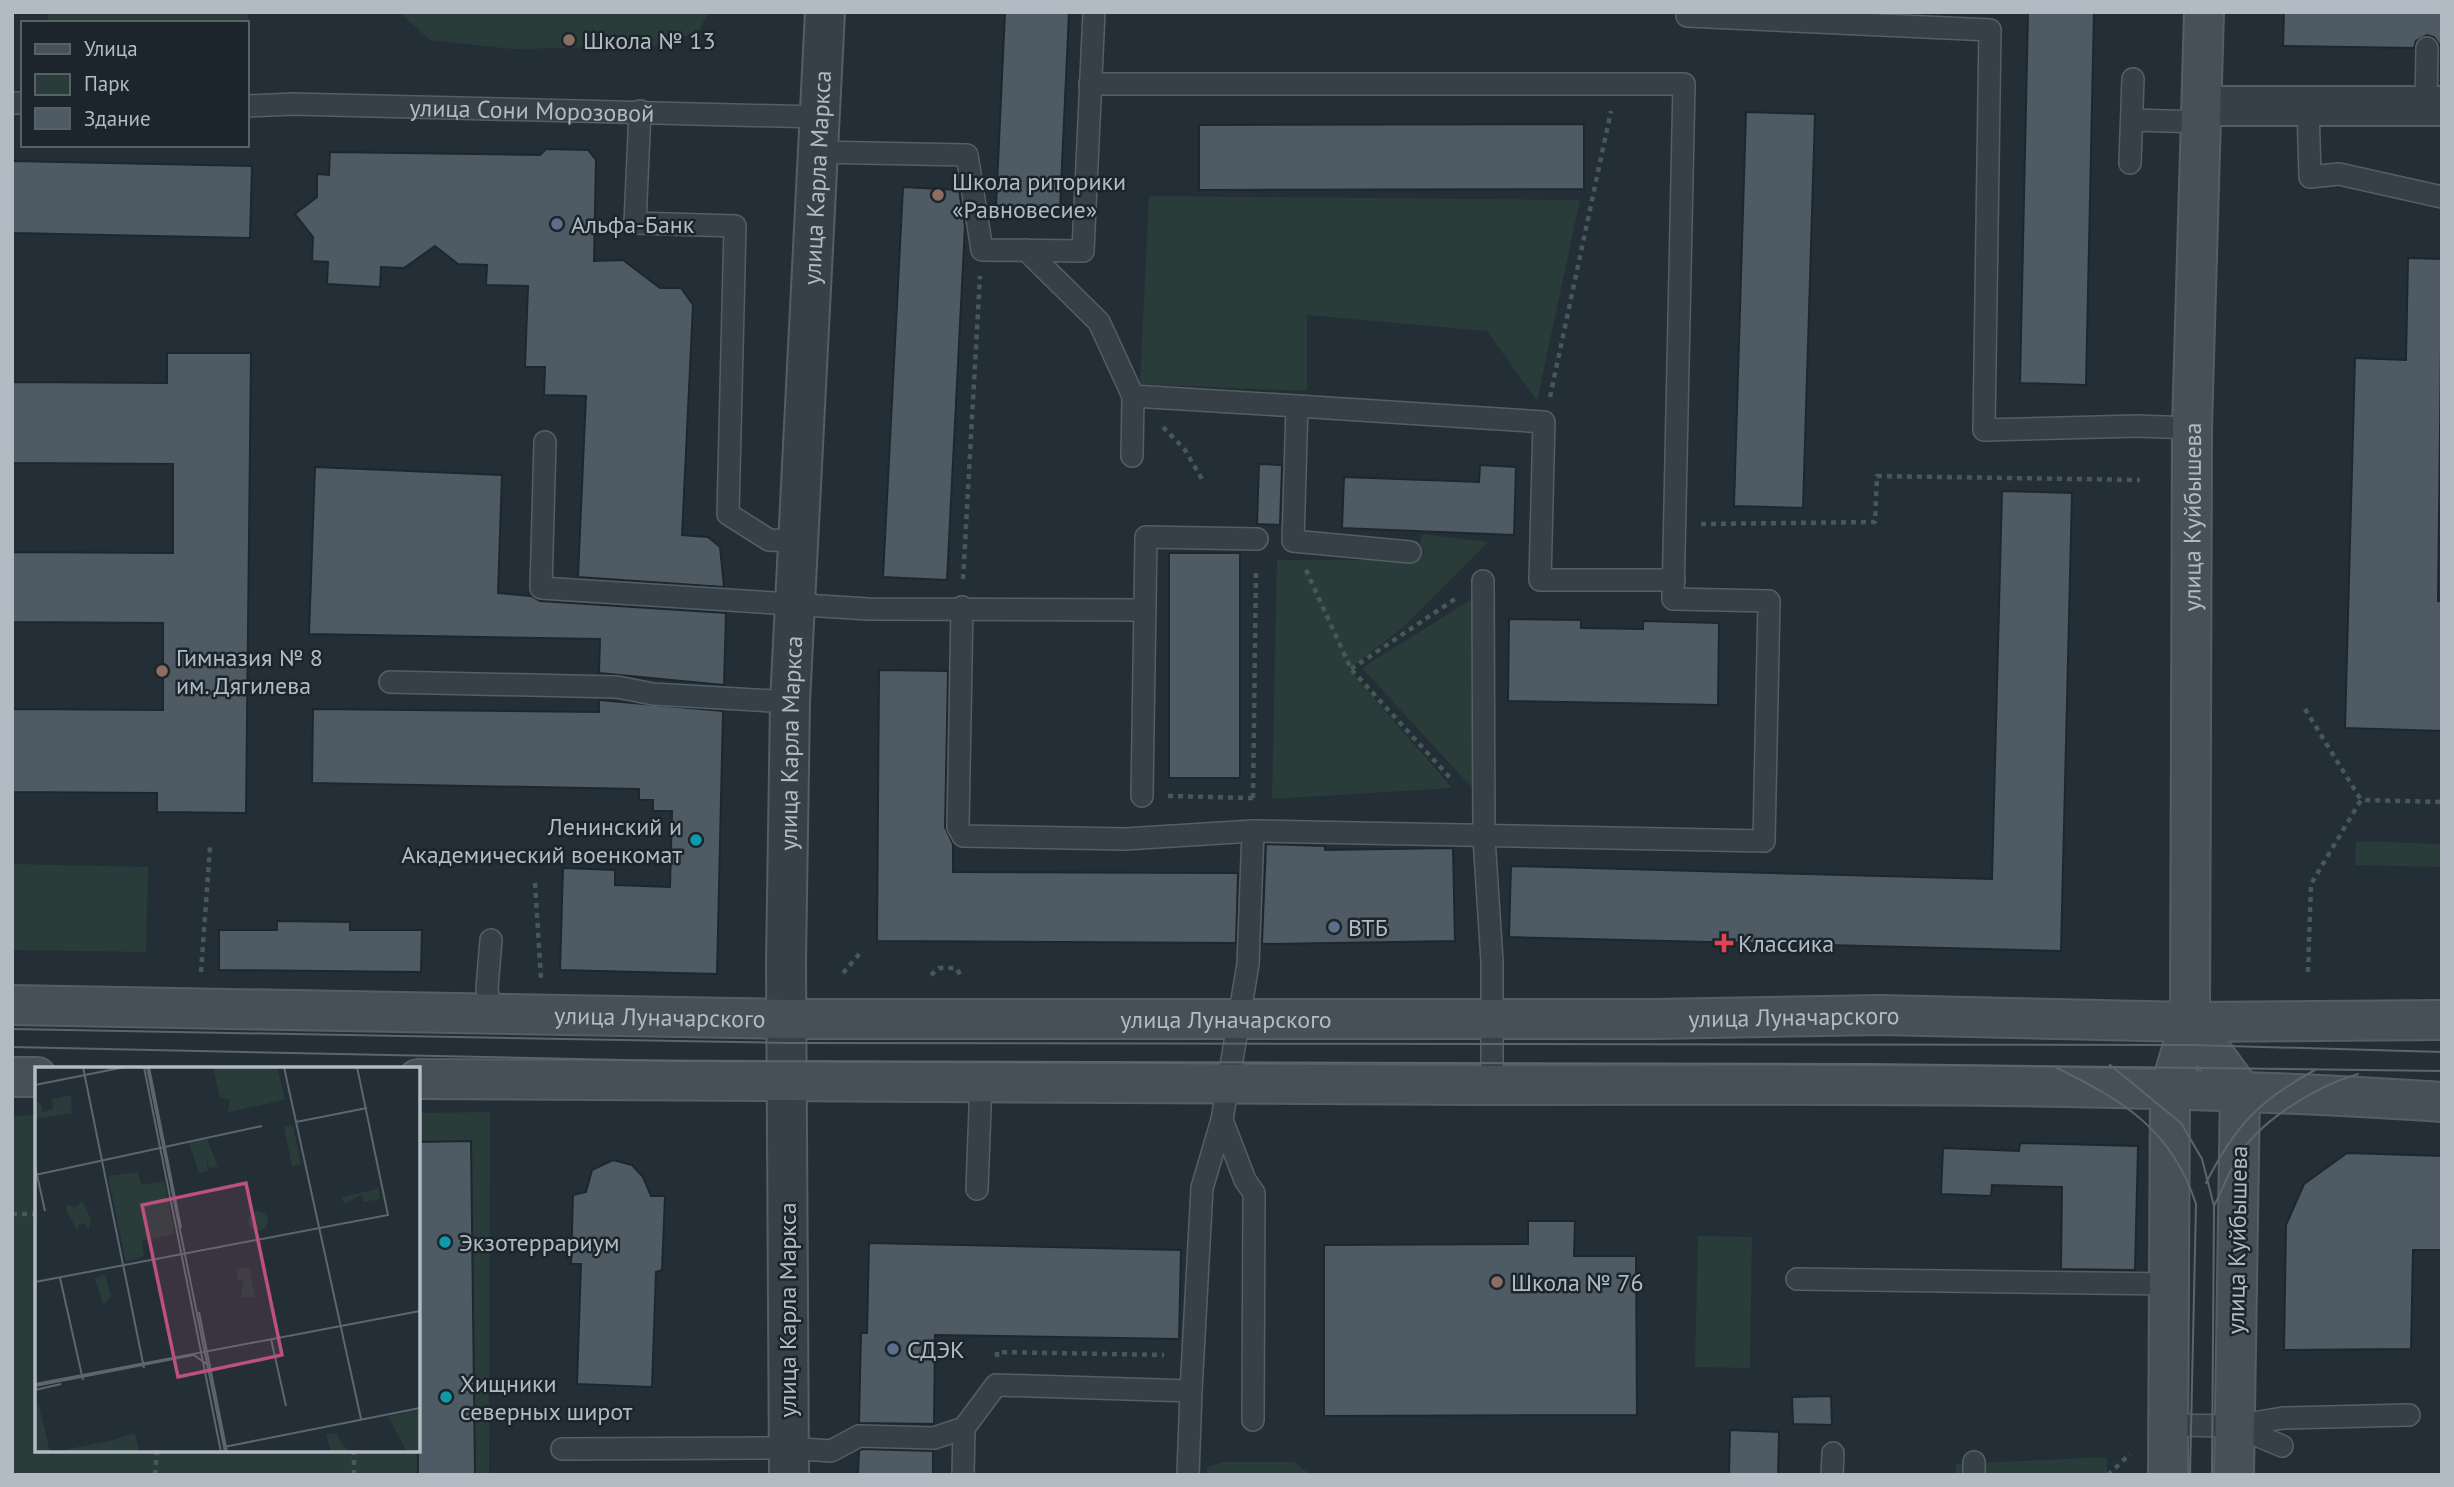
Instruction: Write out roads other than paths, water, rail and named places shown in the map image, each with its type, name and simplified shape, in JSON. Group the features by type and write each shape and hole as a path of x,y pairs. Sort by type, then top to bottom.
{"main road":[{"name":"улица Куйбышева","path":"2168,1475 2154,1435 2171,1284 2170,1088 2190,1022 2188,943 2192,428 2204,12"},
{"name":"улица Луначарского","path":"12,1005 787,1019 1492,1019 1895,1015 2190,1022 2442,1020"},
{"path":"2190,1022 2240,1090"},
{"path":"12,1077 35,1077"},
{"path":"420,1079 981,1082 1226,1102 1492,1085 1891,1083 2240,1090 2442,1102"},
{"name":"улица Куйбышева","path":"2234,1475 2240,1090"}],"street":[{"name":"улица Карла Маркса","path":"788,1461 787,1019 790,702 825,12"},
{"path":"2202,114 2308,107 2434,106"}],"lane":[{"path":"1026,250 1083,251 1094,12"},
{"path":"1687,16 1990,30 1984,430 2137,426 2192,428"},
{"path":"2427,48 2434,106"},
{"path":"2130,163 2133,79"},
{"path":"962,607 958,827 961,835 1125,839 1253,831 1483,838 1764,841 1769,601 1673,599 1684,84 1090,84"},
{"name":"улица Сони Морозовой","path":"248,106 293,104 640,111 967,155 982,250 1026,250"},
{"path":"2308,107 2310,177 2339,174 2442,197"},
{"path":"640,111 635,223 735,226 728,514 769,540 798,541"},
{"path":"2132,120 2202,114"},
{"path":"1026,250 1099,322 1133,396 1132,456"},
{"path":"1133,396 1544,422 1540,580 1674,580"},
{"path":"1297,406 1293,541 1410,552"},
{"path":"545,442 541,588 868,609 962,607 1145,610"},
{"path":"1142,796 1146,537 1257,539"},
{"path":"1483,581 1483,838 1492,961 1492,1085"},
{"path":"390,682 617,687 653,694 790,702"},
{"path":"1188,1475 1202,1188 1226,1102 1241,1018 1248,964 1253,831"},
{"path":"490,1013 487,988 491,940"},
{"path":"977,1189 981,1082"},
{"path":"1226,1102 1245,1180 1255,1193 1253,1420"},
{"path":"1797,1279 2171,1284"},
{"path":"562,1448 788,1461 831,1451 859,1436 934,1438 964,1428 996,1385 1191,1391"},
{"path":"2154,1435 2283,1418 2409,1415"},
{"path":"2235,1426 2282,1446"},
{"path":"963,1475 964,1428"},
{"path":"1832,1475 1833,1453"}],"tram line":[{"path":"12,1029 787,1043 2193,1045 2442,1052"},
{"path":"12,1047 671,1061 1871,1064 2442,1071"},
{"path":"2110,1065 2181,1123 2202,1159 2214,1206 2212,1475"},
{"path":"2057,1068 2104,1093 2143,1121 2174,1156 2196,1204 2190,1475"},
{"path":"2206,1183 2227,1146 2250,1117 2278,1093 2315,1070"},
{"path":"2214,1206 2238,1157 2260,1130 2308,1096 2358,1074"}],"place":[{"name":"Школа № 13","path":"569,40"},
{"name":"Школа риторики «Равновесие»","path":"938,195"},
{"name":"Альфа-Банк","path":"557,224"},
{"name":"Гимназия № 8 им. Дягилева","path":"162,671"},
{"name":"Ленинский и Академический военкомат","path":"696,840"},
{"name":"ВТБ","path":"1334,927"},
{"name":"Классика","path":"1724,943"},
{"name":"Экзотеррариум","path":"445,1242"},
{"name":"Школа № 76","path":"1497,1282"},
{"name":"СДЭК","path":"893,1349"},
{"name":"Хищники северных широт","path":"446,1397"}]}
